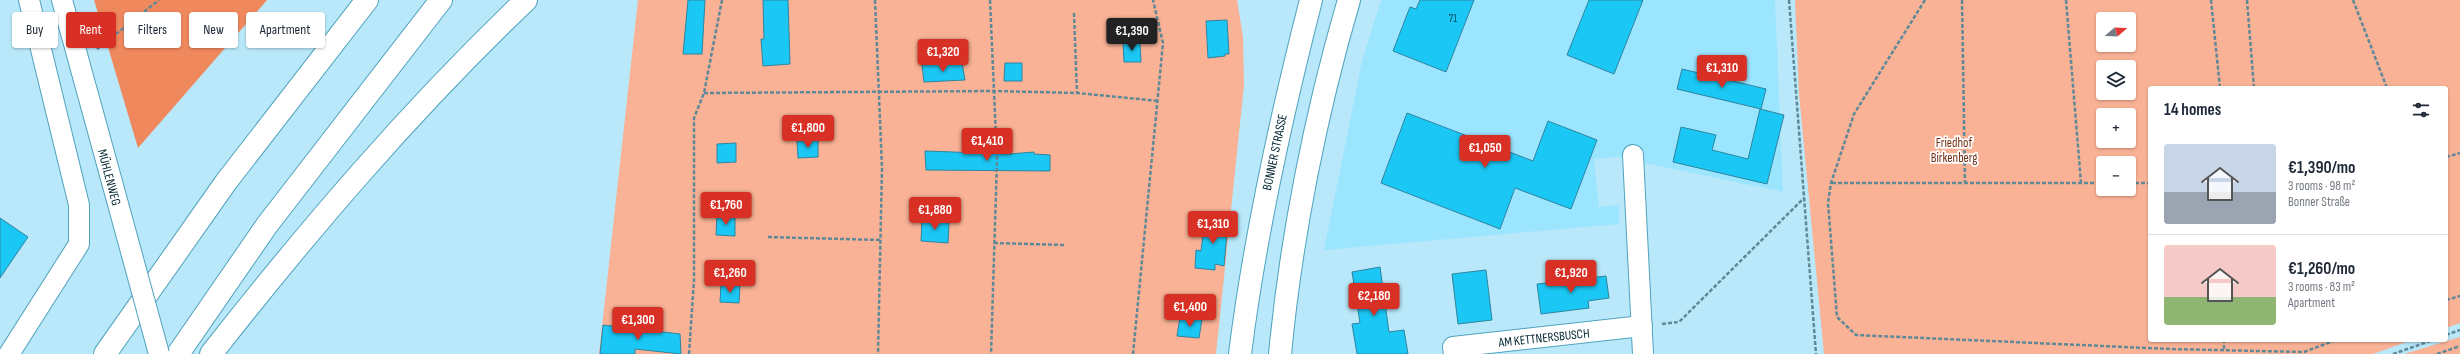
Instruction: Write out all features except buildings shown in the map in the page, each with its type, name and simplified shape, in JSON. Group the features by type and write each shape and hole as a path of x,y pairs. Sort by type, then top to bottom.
{"highway":[{"path":"106,354 226,182 367,0"},
{"path":"178,354 267,225 441,0"},
{"path":"211,354 275,272 357,175 423,102 526,0"},
{"name":"BONNER STRASSE","path":"1240,354 1249,284 1276,141 1311,0"},
{"path":"1280,354 1295,244 1308,172 1327,84 1349,0"}],"street":[{"path":"6,351 79,244 79,205 29,0"},
{"name":"MÜHLENWEG","path":"62,0 159,354"},
{"path":"1633,155 1644,354"},
{"name":"AM KETTNERSBUSCH","path":"1454,354 1453,347 1642,326"}],"path":[{"path":"79,62 159,0"},
{"path":"689,354 694,280 694,118 704,93 722,0"},
{"path":"875,0 880,94 881,240 878,354"},
{"path":"990,0 997,160 991,354"},
{"path":"1133,354 1159,101 1163,43 1153,0"},
{"path":"1789,0 1816,354"},
{"path":"1925,0 1854,114 1831,183 1828,203 1837,317 1856,335 2170,349 2224,349 2304,352 2331,342"},
{"path":"1962,0 1965,183"},
{"path":"2066,0 2081,183"},
{"path":"2211,0 2220,86"},
{"path":"2247,0 2254,86"},
{"path":"2353,0 2386,86"},
{"path":"1074,13 1077,93"},
{"path":"704,93 880,94 994,91 1077,93 1159,101"},
{"path":"2448,156 2460,153"},
{"path":"1831,183 2096,183"},
{"path":"2136,183 2148,183"},
{"path":"1642,326 1679,322 1804,198"},
{"path":"768,237 881,240"},
{"path":"994,243 1064,245"},
{"path":"2448,299 2460,296"},
{"path":"2448,334 2460,330"},
{"path":"2224,342 2224,349"},
{"path":"2393,354 2427,342"},
{"path":"2437,354 2460,346"}],"shaded area":[{"path":"94,0 267,0 257,12 246,12 246,24 238,33 238,12 189,12 189,48 225,48 138,148 108,48 116,48 116,12 98,12"},
{"path":"1381,0 1775,0 1783,192 1616,157 1594,159 1599,207 1619,205 1619,224 1324,250 1362,61"}],"green space":[{"path":"638,0 1237,0 1243,37 1244,85 1216,354 599,354"},
{"name":"Friedhof Birkenberg","path":"1795,0 2460,0 2460,323 2448,327 2448,86 2148,86 2148,342 2406,342 2373,354 1824,354 1799,94"},
{"path":"2460,337 2460,354 2404,354 2448,342 2448,341"}]}
